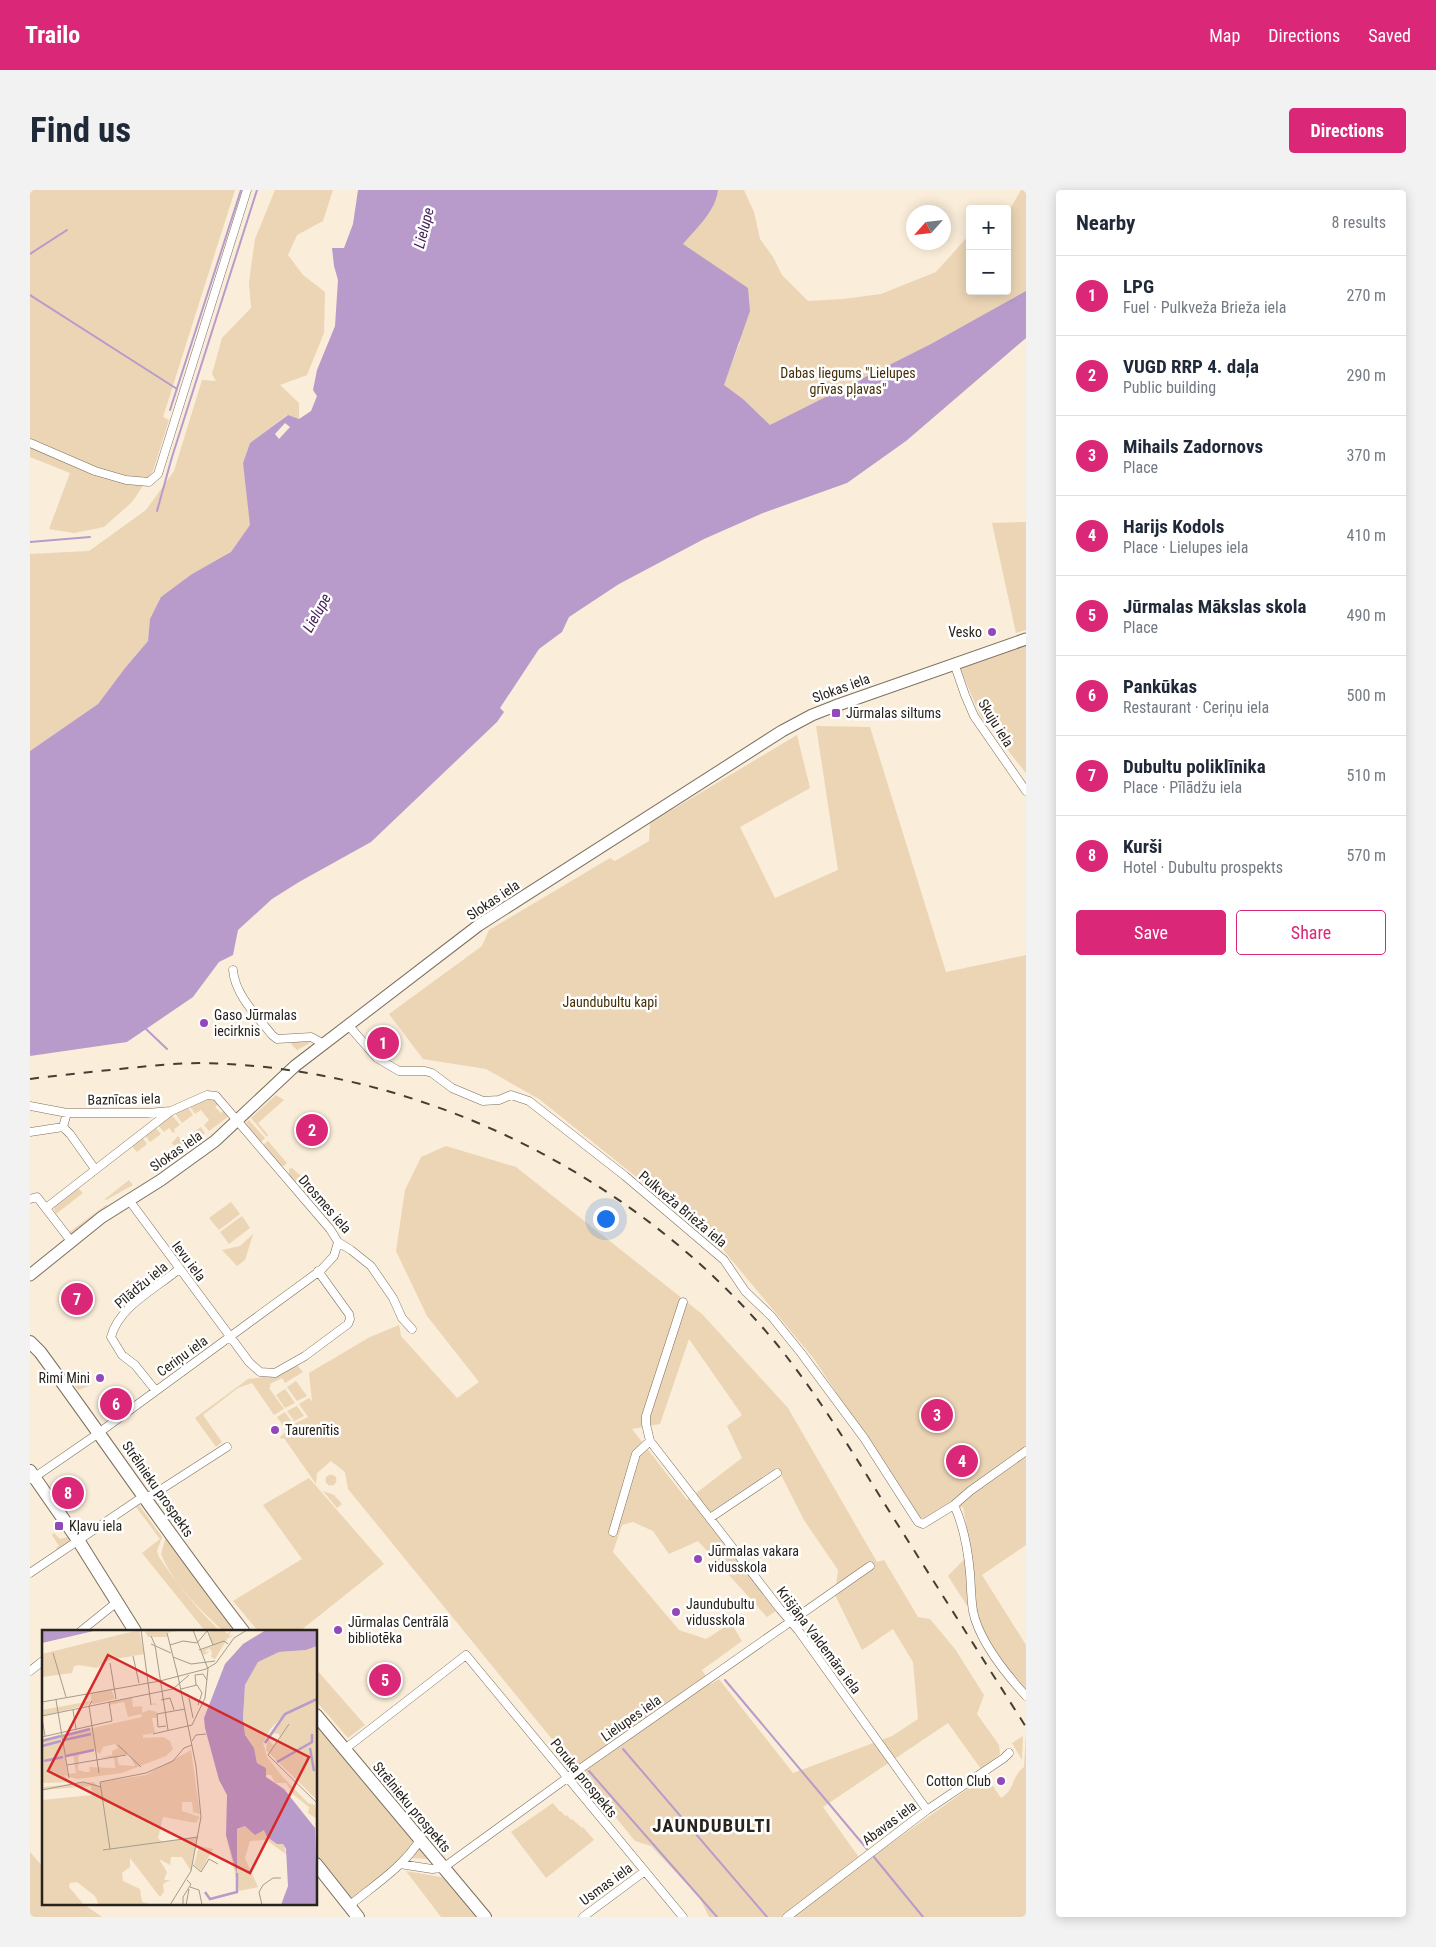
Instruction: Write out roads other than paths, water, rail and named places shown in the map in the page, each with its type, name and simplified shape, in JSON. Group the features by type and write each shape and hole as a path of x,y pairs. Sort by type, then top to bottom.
{"main road":[{"name":"Slokas iela","path":"30,1275 102,1217 199,1154 237,1122 290,1071 490,918 782,731 812,715 835,706 1026,639"},
{"name":"Strēlnieku prospekts","path":"30,1342 40,1352 100,1432 242,1630"},
{"path":"32,1476 78,1540 134,1630"},
{"name":"Strēlnieku prospekts","path":"318,1717 485,1917"},
{"path":"318,1867 358,1917"}],"street":[{"path":"30,444 95,471 126,480 149,482 158,474 247,190"},
{"name":"Skuju iela","path":"954,663 974,716 1026,791"},
{"path":"233,970 234,980 240,993 272,1035 277,1039 311,1037 324,1044"},
{"name":"Pulkveža Brieža iela","path":"348,1026 377,1058 398,1071 425,1071 432,1073 452,1088 483,1101 498,1100 511,1095 519,1096 529,1101 625,1176 724,1260 744,1291 772,1317 864,1438 912,1516 923,1524 954,1505"},
{"name":"Baznīcas iela","path":"30,1106 66,1113 147,1113 171,1111 207,1095 216,1096"},
{"name":"Drosmes iela","path":"216,1096 330,1229 338,1242 371,1266 393,1298 402,1318 412,1329"},
{"path":"46,1208 68,1192 95,1168 171,1111"},
{"path":"63,1127 66,1113"},
{"path":"63,1127 95,1168"},
{"path":"30,1132 63,1127"},
{"path":"30,1199 37,1197 71,1241"},
{"name":"Ievu iela","path":"128,1200 249,1362 260,1372 275,1373 305,1356 348,1324 349,1314 318,1271"},
{"name":"Ceriņu iela","path":"32,1476 100,1432 318,1271 331,1260 338,1242"},
{"name":"Pīlādžu iela","path":"156,1391 135,1366 122,1355 112,1337 113,1328 125,1312 179,1269"},
{"path":"613,1532 636,1454 650,1440 646,1416 683,1302"},
{"name":"Krišjāņa Valdemāra iela","path":"650,1440 791,1621 927,1810"},
{"path":"30,1573 138,1500 154,1494 227,1447"},
{"path":"1026,1451 970,1490 954,1505 960,1522 970,1569 973,1610 978,1625 997,1659 1026,1696"},
{"path":"710,1518 777,1473"},
{"name":"Lielupes iela","path":"443,1868 567,1778 870,1566"},
{"path":"82,1630 117,1602"},
{"name":"Poruka prospekts","path":"345,1748 466,1655 683,1917"},
{"path":"30,1672 42,1662"},
{"name":"Abavas iela","path":"787,1917 927,1810 1009,1753"},
{"path":"349,1906 400,1864 413,1851 420,1840"},
{"path":"400,1864 432,1869 443,1868"},
{"name":"Usmas iela","path":"583,1917 645,1871"}],"water":[{"name":"Lielupe","path":"358,190 718,190 714,205 683,244 748,288 750,311 724,385 743,399 770,425 931,344 1026,291 1026,338 906,441 847,483 763,513 704,539 619,584 569,617 562,632 539,649 500,708 504,712 497,722 371,842 272,899 238,930 233,955 219,962 193,997 127,1042 30,1056 30,751 98,704 148,641 150,619 161,597 192,574 231,552 250,525 243,463 250,443 288,415 299,419 311,411 317,396 313,390 317,370 335,326 338,280 332,248 344,248 353,224"}],"waterway":[{"path":"170,410 241,190"},
{"path":"157,511 172,457 257,190"},
{"path":"30,254 67,230"},
{"path":"30,295 177,389"},
{"path":"30,542 90,537"},
{"path":"145,1028 167,1049"},
{"path":"725,1680 867,1849"},
{"path":"623,1749 767,1917"},
{"path":"589,1771 717,1917"},
{"path":"874,1857 923,1917"}],"railway":[{"path":"30,1079 141,1067 204,1063 285,1070 366,1085 444,1109 519,1142 591,1182 658,1229 719,1282 791,1362 836,1426 1026,1727"}],"place":[{"name":"Vesko","path":"992,632"},
{"name":"Jūrmalas siltums","path":"836,713"},
{"name":"Gaso Jūrmalas iecirknis","path":"204,1023"},
{"name":"LPG","path":"383,1043"},
{"name":"VUGD RRP 4. daļa","path":"312,1130"},
{"name":"Dubultu poliklīnika","path":"77,1299"},
{"name":"Rimi Mini","path":"100,1378"},
{"name":"Pankūkas","path":"116,1404"},
{"name":"Mihails Zadornovs","path":"937,1415"},
{"name":"Taurenītis","path":"275,1430"},
{"name":"Harijs Kodols","path":"962,1461"},
{"name":"Kurši","path":"68,1493"},
{"name":"Kļavu iela","path":"59,1526"},
{"name":"Jūrmalas vakara vidusskola","path":"698,1559"},
{"name":"Jaundubultu vidusskola","path":"676,1612"},
{"name":"Jūrmalas Centrālā bibliotēka","path":"338,1630"},
{"name":"Jūrmalas Mākslas skola","path":"385,1680"},
{"name":"Cotton Club","path":"1001,1781"}],"district":[{"name":"JAUNDUBULTI","path":"712,1825"}],"park label":[{"name":"Dabas liegums \"Lielupes grīvas pļavas\"","path":"848,382"},
{"name":"Jaundubultu kapi","path":"610,1002"}]}
